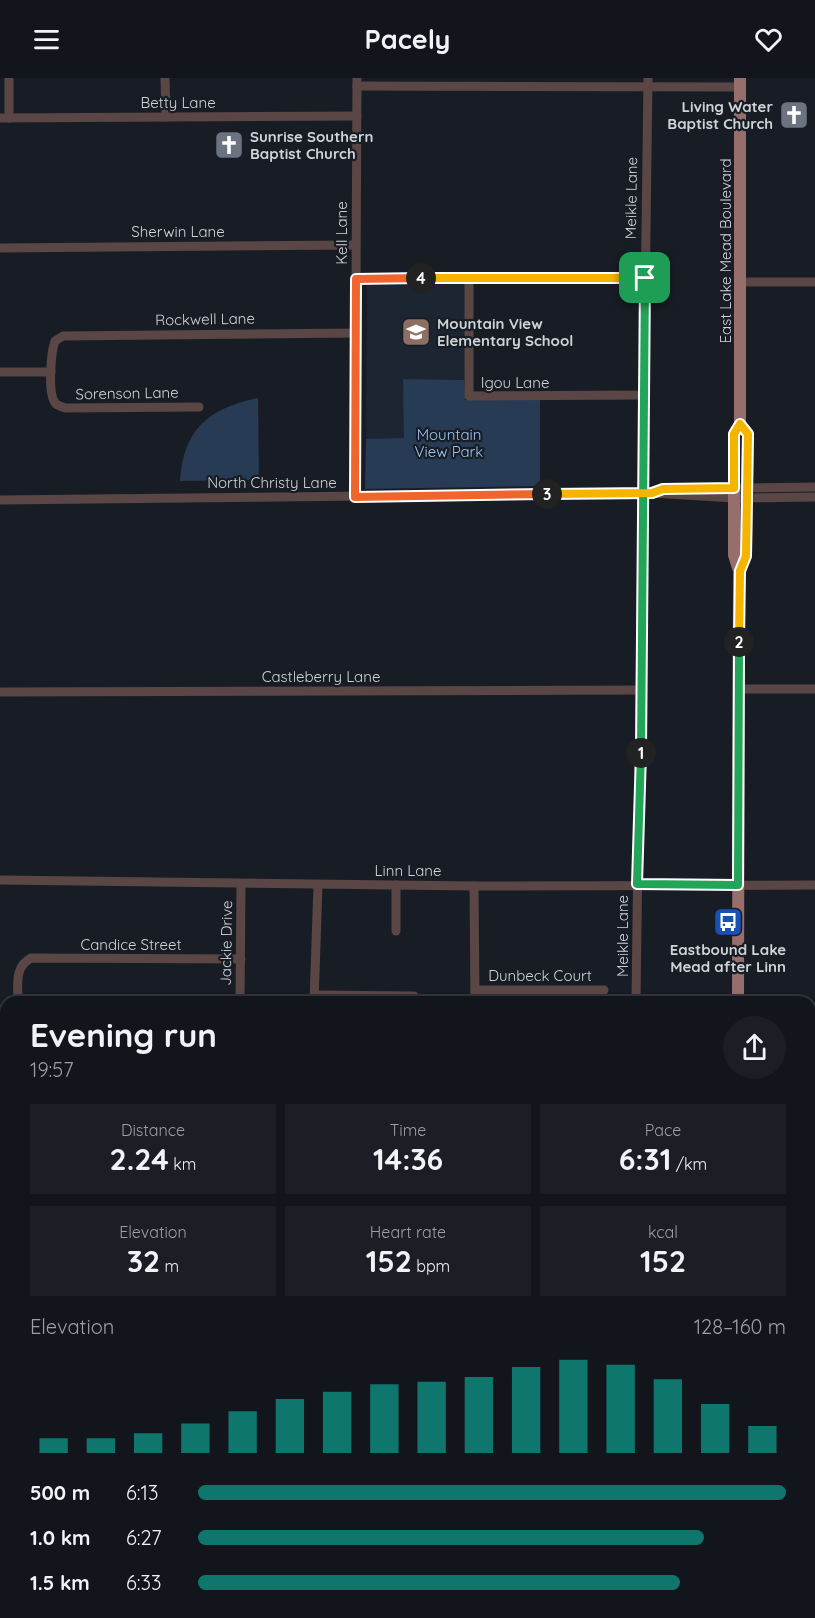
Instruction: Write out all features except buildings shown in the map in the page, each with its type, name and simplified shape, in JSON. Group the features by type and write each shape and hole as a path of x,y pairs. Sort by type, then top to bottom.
{"main road":[{"name":"East Lake Mead Boulevard","path":"738,996 740,571 734,555 748,434 740,424 740,82"}],"street":[{"path":"4,118 9,78"},
{"path":"165,78 166,117"},
{"path":"357,82 740,82"},
{"name":"Kell Lane","path":"355,497 357,82"},
{"name":"Meikle Lane","path":"636,996 647,493 644,395 648,83"},
{"name":"Betty Lane","path":"4,118 357,116"},
{"name":"Sherwin Lane","path":"0,248 356,245"},
{"name":"Igou Lane","path":"469,278 469,396 644,395"},
{"path":"356,279 645,278"},
{"path":"740,282 815,282"},
{"name":"Rockwell Lane","path":"51,372 51,351 55,341 63,336 356,333"},
{"path":"0,372 51,372"},
{"name":"Sorenson Lane","path":"51,372 52,395 56,405 65,408 199,407"},
{"name":"North Christy Lane","path":"0,500 740,492 815,487"},
{"name":"North Christy Lane","path":"740,492 815,497"},
{"path":"738,689 815,689"},
{"name":"Castleberry Lane","path":"0,692 641,690"},
{"name":"Linn Lane","path":"0,880 474,886 815,885"},
{"name":"Jackie Drive","path":"240,996 241,884"},
{"path":"314,996 318,885"},
{"path":"396,885 396,931"},
{"path":"474,886 475,996"},
{"name":"Candice Street","path":"18,996 18,971 23,962 31,958 241,960"},
{"name":"Dunbeck Court","path":"475,990 604,990"}],"shaded area":[{"name":"Mountain View Elementary School","path":"466,284 464,380 404,379 404,439 366,439 367,285"}],"green space":[{"name":"Mountain View Park","path":"403,379 464,380 465,400 540,400 540,486 365,489 366,439 404,438"},
{"path":"258,398 259,480 180,481 187,448 193,435 202,424 226,408"}],"place":[{"name":"Living Water Baptist Church","path":"794,115"},
{"name":"Sunrise Southern Baptist Church","path":"229,145"},
{"name":"Mountain View Elementary School","path":"416,332"},
{"name":"Eastbound Lake Mead after Linn","path":"728,922"}],"route":[{"path":"645,278 356,279 355,497 642,493 652,493 663,489 734,488 734,434 740,424 748,434 746,556 740,571 738,885 637,884 641,761 642,493 645,278"}]}
